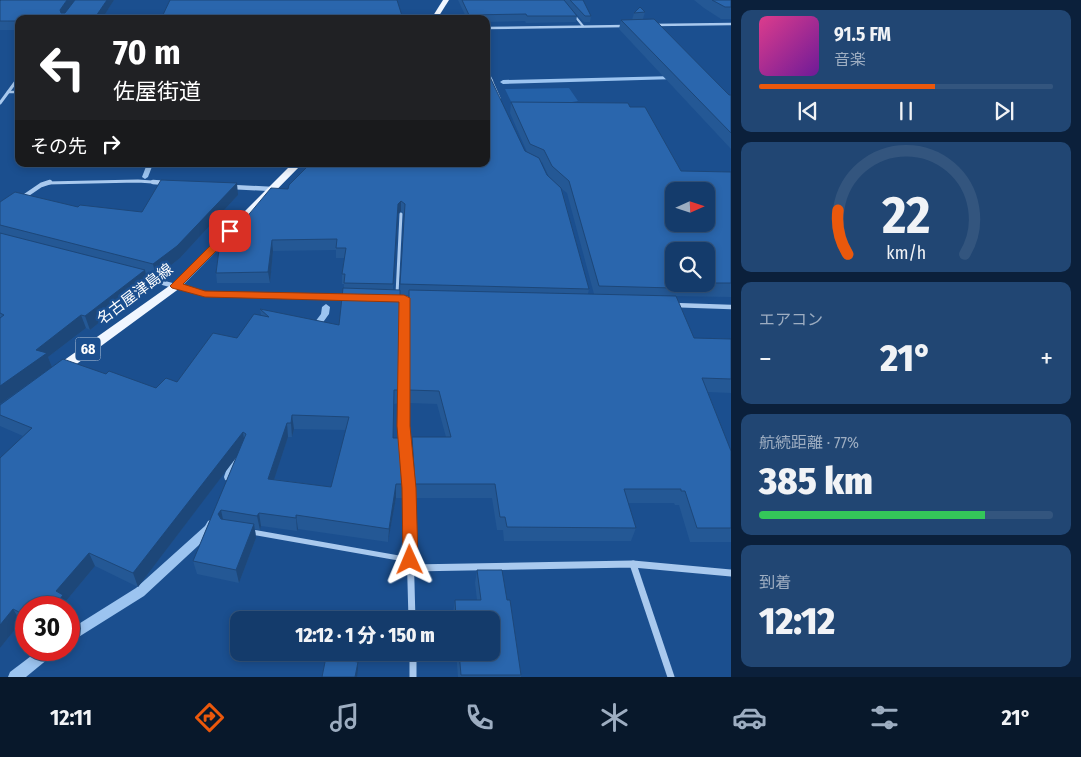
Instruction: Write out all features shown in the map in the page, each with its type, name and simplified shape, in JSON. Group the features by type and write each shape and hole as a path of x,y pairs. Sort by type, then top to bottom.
{"main road":[{"path":"437,15 446,0"},
{"name":"名古屋津島線","path":"48,378 176,286 294,167"}],"street":[{"path":"649,25 731,24"},
{"path":"658,25 665,32"},
{"path":"490,28 630,26"},
{"path":"490,78 502,104"},
{"path":"0,102 15,83"},
{"path":"16,201 41,185 50,182 138,180 176,184"},
{"path":"224,187 272,190"},
{"path":"139,276 205,294 358,298"},
{"path":"387,298 424,299"},
{"path":"404,298 404,426 409,488 412,611"},
{"path":"662,305 731,307"},
{"path":"411,564 633,564 731,573"},
{"path":"633,564 670,677"},
{"path":"412,661 413,677"}],"lane":[{"path":"572,13 583,26"},
{"path":"8,92 15,92"},
{"path":"396,298 401,214"},
{"path":"245,531 411,564"}],"shaded area":[{"path":"569,88 578,101 572,102 577,111 516,112 505,89"}],"building":[{"path":"67,0 60,10 61,13 65,13 75,0 107,0 97,15 15,15 15,21 0,21 0,1"},
{"path":"170,0 397,0 402,15 163,15"},
{"path":"462,0 564,0 577,16 527,16 526,14 469,15"},
{"path":"570,0 583,0 591,16 585,16"},
{"path":"712,0 731,0 731,7 725,7"},
{"path":"640,7 645,12 634,13"},
{"path":"654,19 731,95 731,133 621,20"},
{"path":"490,77 525,151 539,158 547,175 561,188 589,289 400,284 405,204 401,201 398,204 393,284 344,283 345,274 342,274 346,248 336,248 337,239 272,240 268,272 216,273 219,250 271,188 288,189 289,185 307,167 490,167"},
{"path":"511,102 628,103 630,107 645,107 681,171 731,172 731,283 715,283 715,242 665,242 665,288 599,286 569,181 552,166 544,150 530,144"},
{"path":"161,180 237,183 177,246 153,264 0,225 0,202 15,192 78,207 80,205 142,212"},
{"path":"0,233 145,270 85,316 81,315 36,350 47,353 0,386 0,318 4,315 0,313"},
{"path":"343,288 400,290 400,390 394,390 393,438 402,438 404,484 396,484 389,529 296,515 296,518 259,513 257,516 221,510 218,514 221,519 254,524 236,570 193,561 246,434 243,432 133,573 89,553 56,591 62,596 15,596 15,610 13,609 0,625 0,458 32,428 0,415 0,405 63,359 106,374 109,371 156,388 166,378 177,382 213,333 237,338 254,314 269,317 260,309 339,325","holes":["292,415 349,417 331,487 268,479 287,423 291,423"]},
{"path":"409,290 676,296 694,338 731,339 731,379 702,378 731,451 731,528 697,528 685,491 681,491 681,489 624,489 636,528 507,527 505,517 500,517 495,484 415,484 412,437 451,437 439,391 409,390"},
{"path":"477,570 502,570 507,600 510,600 521,675 461,675 460,661 500,661 500,611 456,611 455,600 481,600"},
{"path":"325,661 358,662 355,677 322,677"}],"waterway":[{"path":"503,82 675,78"},
{"path":"145,177 149,167"},
{"path":"313,330 325,314 326,307"},
{"path":"229,477 238,449"},
{"path":"80,630 140,592 209,529 212,524"},
{"path":"15,677 35,661"}],"route":[{"path":"230,231 176,286 205,294 404,298 404,426 409,488 410,560"}]}
